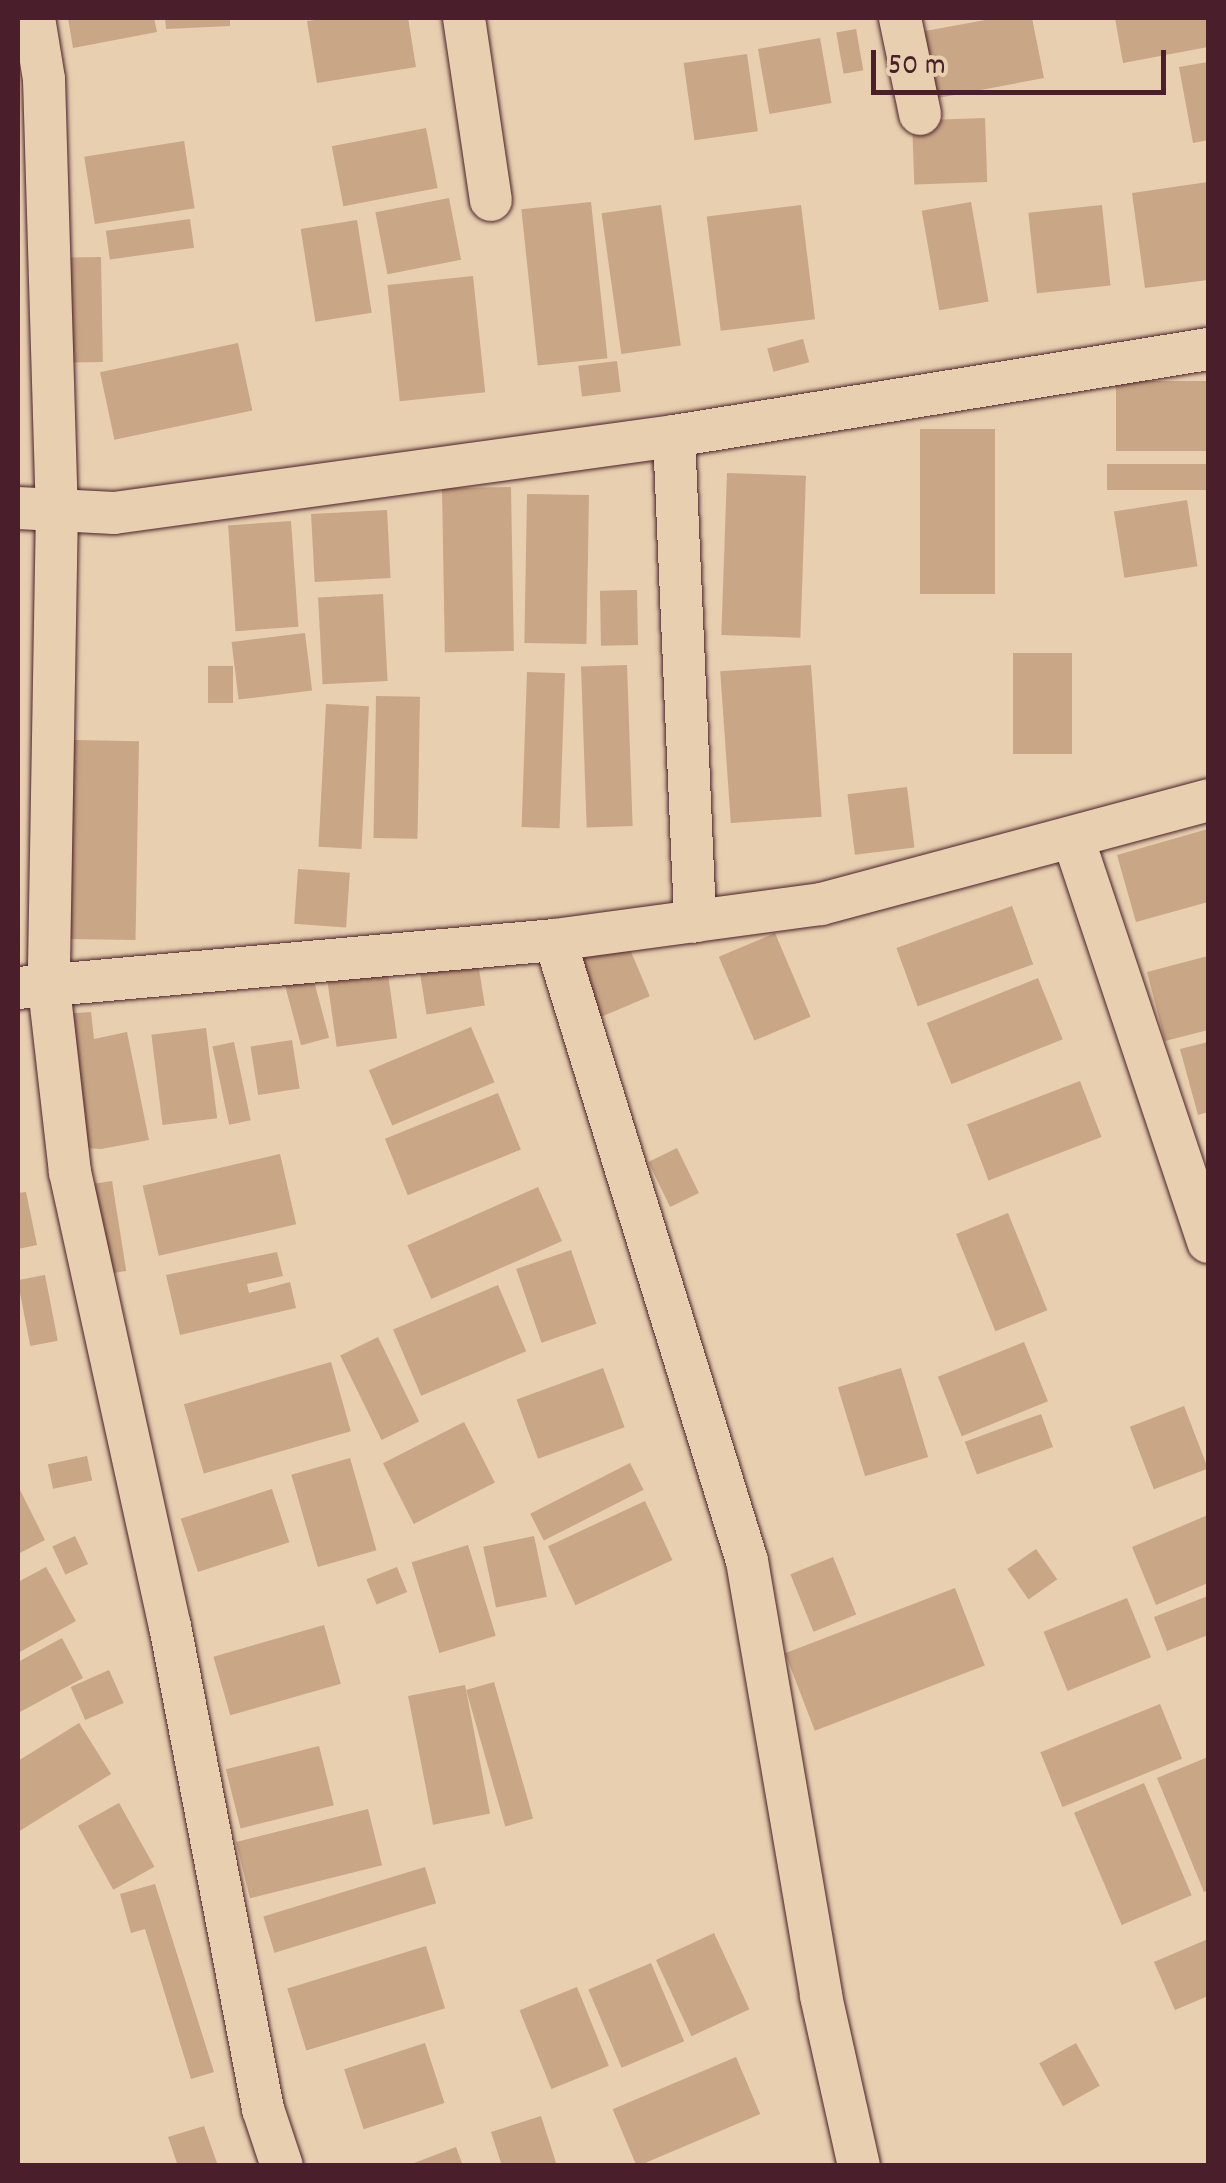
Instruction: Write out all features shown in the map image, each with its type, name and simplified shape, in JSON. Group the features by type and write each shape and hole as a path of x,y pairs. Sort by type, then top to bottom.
{"street":[{"path":"464,18 491,200"},
{"path":"900,18 920,114"},
{"path":"29,26 44,79 33,988 170,1626 264,2110 282,2166"},
{"path":"37,508 114,513 674,436 1208,350"},
{"path":"674,436 696,922"},
{"path":"33,988 555,940 696,922 897,888 1208,800"},
{"path":"1073,838 1208,1242"},
{"path":"555,940 748,1561 821,1996 859,2166"}],"building":[{"path":"68,18 154,18 157,32 73,48"},
{"path":"165,18 230,18 230,26 166,29"},
{"path":"408,18 416,67 317,83 307,21"},
{"path":"996,18 1032,18 1044,78 933,99 920,32"},
{"path":"1115,18 1208,18 1208,47 1123,63"},
{"path":"856,29 863,70 844,74 836,32"},
{"path":"820,38 831,103 769,114 758,49"},
{"path":"747,54 758,131 694,140 684,63"},
{"path":"1208,62 1208,140 1193,143 1179,67"},
{"path":"985,118 987,182 914,185 912,121"},
{"path":"426,128 438,188 343,206 332,146"},
{"path":"184,141 195,208 95,224 84,157"},
{"path":"1208,182 1208,280 1145,288 1132,193"},
{"path":"449,198 461,260 387,274 375,212"},
{"path":"591,202 607,358 538,365 521,209"},
{"path":"971,202 989,301 939,310 922,211"},
{"path":"661,205 681,346 621,354 602,213"},
{"path":"801,205 815,319 721,331 707,217"},
{"path":"1102,205 1110,286 1037,293 1028,213"},
{"path":"190,219 194,248 110,260 106,231"},
{"path":"357,220 372,313 315,322 301,229"},
{"path":"101,257 103,362 72,363 70,258"},
{"path":"473,276 485,392 400,401 387,285"},
{"path":"803,339 809,362 773,372 767,349"},
{"path":"238,343 252,410 114,440 100,372"},
{"path":"617,361 621,392 582,397 578,366"},
{"path":"1116,381 1208,381 1208,451 1116,451"},
{"path":"920,429 995,429 995,594 920,594"},
{"path":"1107,464 1208,464 1208,490 1107,490"},
{"path":"727,473 806,476 800,638 721,635"},
{"path":"511,487 514,651 445,652 442,488"},
{"path":"527,494 589,495 586,644 524,643"},
{"path":"1187,500 1197,566 1124,578 1114,512"},
{"path":"387,510 391,578 315,582 311,514"},
{"path":"291,521 298,627 236,631 228,525"},
{"path":"637,590 638,645 601,646 600,591"},
{"path":"383,594 388,681 323,684 318,597"},
{"path":"305,633 312,691 239,700 232,642"},
{"path":"1013,653 1072,653 1072,754 1013,754"},
{"path":"627,665 633,826 587,828 581,667"},
{"path":"811,665 822,817 731,823 720,671"},
{"path":"208,666 233,666 233,703 208,703"},
{"path":"527,672 565,673 560,828 522,827"},
{"path":"376,696 420,697 418,839 374,838"},
{"path":"326,704 369,706 361,849 319,847"},
{"path":"73,740 139,741 136,940 70,939"},
{"path":"907,787 914,848 855,855 847,794"},
{"path":"1208,829 1208,902 1136,922 1117,855"},
{"path":"298,869 350,873 346,927 294,924"},
{"path":"1012,906 1033,964 918,1006 896,948"},
{"path":"775,933 811,1017 754,1041 719,957"},
{"path":"626,940 650,996 595,1020 571,963"},
{"path":"477,956 485,1005 427,1015 419,965"},
{"path":"1208,956 1208,1030 1165,1041 1147,972"},
{"path":"387,967 397,1038 337,1047 327,975"},
{"path":"312,974 329,1038 301,1045 284,982"},
{"path":"1038,978 1063,1039 951,1084 927,1023"},
{"path":"91,1012 94,1039 127,1032 149,1140 101,1149 72,1147 62,1014"},
{"path":"471,1027 494,1082 392,1126 369,1070"},
{"path":"206,1028 217,1118 163,1125 151,1035"},
{"path":"292,1040 300,1088 258,1095 251,1047"},
{"path":"234,1042 251,1120 229,1125 212,1047"},
{"path":"1208,1042 1208,1112 1198,1115 1180,1049"},
{"path":"1080,1081 1102,1137 989,1180 967,1124"},
{"path":"498,1093 521,1150 408,1195 385,1139"},
{"path":"677,1148 699,1193 670,1207 648,1162"},
{"path":"280,1154 296,1224 159,1256 143,1186"},
{"path":"112,1181 126,1271 98,1275 83,1186"},
{"path":"538,1187 562,1241 431,1299 407,1245"},
{"path":"26,1192 37,1245 18,1249 18,1193"},
{"path":"1008,1213 1047,1310 995,1331 956,1234"},
{"path":"571,1250 596,1324 542,1343 516,1269"},
{"path":"277,1252 283,1276 247,1284 249,1293 290,1282 296,1308 180,1335 166,1275"},
{"path":"45,1275 58,1341 30,1346 18,1280"},
{"path":"498,1285 526,1351 421,1396 393,1330"},
{"path":"378,1337 419,1421 381,1440 340,1355"},
{"path":"1024,1342 1048,1401 962,1436 938,1377"},
{"path":"331,1362 351,1431 204,1473 184,1404"},
{"path":"603,1368 625,1427 538,1459 517,1399"},
{"path":"901,1368 928,1457 865,1476 838,1387"},
{"path":"1184,1406 1208,1469 1154,1489 1130,1427"},
{"path":"1041,1414 1053,1447 977,1475 965,1442"},
{"path":"464,1422 495,1483 414,1524 383,1463"},
{"path":"87,1456 92,1480 53,1489 48,1464"},
{"path":"350,1458 376,1550 318,1567 291,1475"},
{"path":"630,1463 644,1490 544,1541 530,1514"},
{"path":"18,1486 45,1540 18,1554"},
{"path":"272,1489 289,1542 198,1572 181,1519"},
{"path":"645,1501 672,1560 575,1605 548,1546"},
{"path":"1208,1515 1208,1583 1156,1605 1132,1547"},
{"path":"75,1536 88,1564 65,1575 52,1547"},
{"path":"534,1536 547,1597 496,1607 483,1547"},
{"path":"468,1545 496,1636 439,1653 412,1562"},
{"path":"1036,1549 1057,1579 1029,1599 1007,1569"},
{"path":"833,1557 856,1614 814,1632 790,1574"},
{"path":"46,1567 76,1621 18,1653 18,1582"},
{"path":"397,1567 407,1592 377,1604 366,1579"},
{"path":"955,1588 985,1665 815,1731 785,1653"},
{"path":"1208,1596 1208,1635 1167,1651 1154,1617"},
{"path":"1127,1598 1151,1657 1068,1691 1044,1632"},
{"path":"324,1625 341,1684 230,1715 213,1657"},
{"path":"62,1638 83,1678 18,1713 18,1662"},
{"path":"109,1670 124,1703 85,1720 71,1687"},
{"path":"494,1682 533,1818 505,1826 466,1690"},
{"path":"465,1685 490,1814 433,1825 408,1696"},
{"path":"1160,1704 1182,1759 1062,1807 1040,1752"},
{"path":"79,1723 111,1774 18,1832 18,1761"},
{"path":"319,1746 334,1805 241,1828 226,1769"},
{"path":"1208,1757 1208,1890 1204,1892 1157,1778"},
{"path":"1144,1783 1192,1895 1122,1925 1074,1813"},
{"path":"119,1803 154,1867 113,1890 78,1826"},
{"path":"368,1809 382,1865 250,1898 236,1842"},
{"path":"425,1867 436,1903 274,1953 263,1916"},
{"path":"155,1884 214,2072 191,2079 145,1929 131,1933 120,1894"},
{"path":"714,1933 749,2009 691,2036 656,1960"},
{"path":"1208,1939 1208,1996 1175,2010 1154,1962"},
{"path":"426,1946 445,2008 306,2051 287,1988"},
{"path":"651,1963 684,2041 622,2068 588,1990"},
{"path":"577,1987 609,2066 551,2089 520,2010"},
{"path":"425,2043 444,2103 364,2129 344,2069"},
{"path":"1076,2043 1100,2086 1063,2106 1039,2063"},
{"path":"736,2057 760,2114 637,2166 613,2109"},
{"path":"541,2116 557,2166 502,2166 491,2132"},
{"path":"204,2126 218,2166 178,2166 168,2137"},
{"path":"456,2147 463,2166 409,2166 409,2165"}]}
